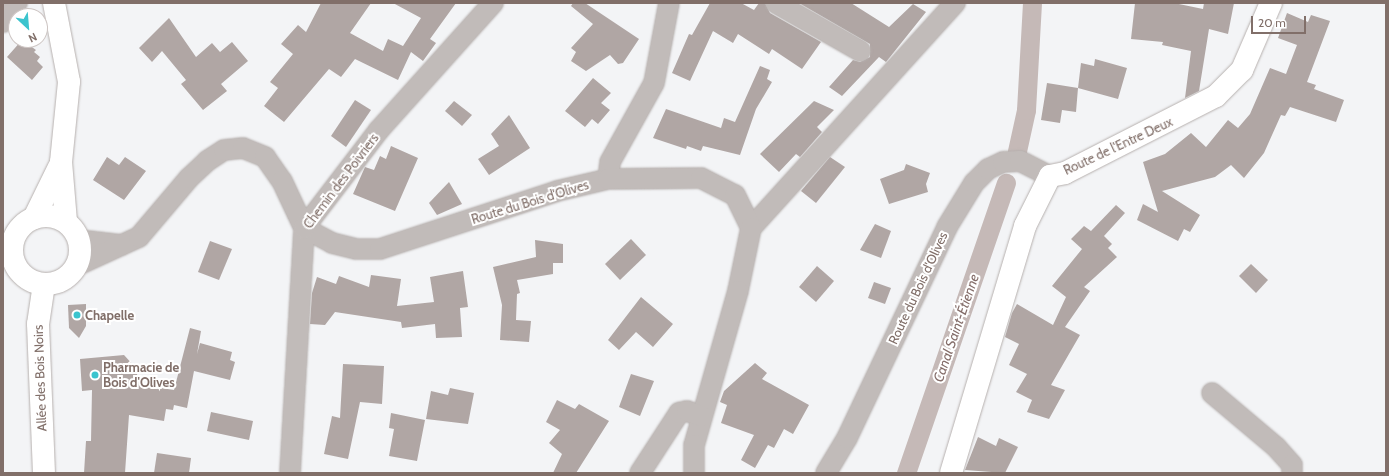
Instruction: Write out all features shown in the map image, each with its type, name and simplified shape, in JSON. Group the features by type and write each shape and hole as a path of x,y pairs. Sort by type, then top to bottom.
{"main road":[{"path":"54,3 69,82 60,162 66,222 79,240 76,266 63,279 44,284 11,269 12,255 9,240 34,218 60,162"},
{"name":"Route de l'Entre Deux","path":"951,473 1025,226 1050,176 1065,173 1216,96 1242,70 1271,3"},
{"path":"34,218 50,216 66,222"},
{"name":"Allée des Bois Noirs","path":"44,284 38,324 44,473"}],"street":[{"path":"3,22 17,3"},
{"name":"Chemin des Poivriers","path":"290,473 304,228 380,130 492,3"},
{"path":"608,179 610,162 654,83 669,3"},
{"path":"776,3 860,51"},
{"path":"694,473 694,445 701,416 738,291 751,228 955,3"},
{"path":"76,266 139,237 207,160 224,150 243,148 265,157 282,181 304,228"},
{"name":"Route du Bois d'Olives","path":"826,473 847,438 947,227 974,183 988,169 1003,162 1020,161 1050,176"},
{"name":"Route du Bois d'Olives","path":"304,228 332,243 380,249 557,191 608,179 701,178 735,195 751,228"},
{"path":"79,240 124,245"},
{"path":"1212,393 1276,447 1292,465 1292,473"},
{"path":"640,473 680,413 687,411 701,416"}],"building":[{"path":"321,3 371,3 350,33 383,51 388,39 403,46 421,18 393,3 456,3 430,39 436,43 423,61 411,52 398,80 355,59 341,77 329,69 284,122 264,106 278,88 270,82 293,54 281,44 298,25 306,32"},
{"path":"573,3 585,3 639,39 623,63 618,64 610,55 586,71 571,61 576,52 571,48 593,24 571,6"},
{"path":"710,3 741,3 754,10 759,3 765,3 770,13 821,42 802,69 772,49 769,54 738,34 733,43 713,31 690,81 672,73 689,34 692,35"},
{"path":"799,3 851,3 889,27 913,4 926,12 886,62 879,57 842,96 829,87 853,60 860,62 870,57 870,44"},
{"path":"1135,3 1174,3 1203,9 1204,3 1234,3 1228,34 1209,29 1199,91 1185,98 1191,51 1162,45 1163,42 1131,39"},
{"path":"1287,13 1308,22 1311,15 1330,21 1307,82 1316,85 1314,89 1344,100 1336,122 1290,107 1285,116 1281,115 1264,153 1244,178 1231,165 1215,177 1162,191 1200,215 1190,232 1184,229 1178,241 1137,220 1143,204 1158,212 1143,162 1165,154 1191,133 1206,147 1228,120 1238,128 1250,114 1270,68 1286,74 1297,45 1278,38"},
{"path":"169,18 196,57 212,43 220,52 232,42 248,61 221,84 227,91 203,110 181,84 186,80 162,51 152,62 139,48"},
{"path":"15,48 33,48 36,50 34,52 40,57 37,61 43,67 32,80 7,57"},
{"path":"1095,59 1127,68 1118,99 1078,88 1081,63 1094,66"},
{"path":"760,66 770,70 767,79 772,82 756,109 740,155 703,146 701,151 687,146 686,149 653,138 666,109 721,128 724,118 735,122"},
{"path":"593,78 611,93 601,103 610,110 598,124 592,119 585,127 565,111"},
{"path":"1047,83 1078,88 1076,112 1062,110 1060,123 1041,120"},
{"path":"355,100 371,110 346,147 331,136"},
{"path":"454,101 472,115 462,126 445,111"},
{"path":"814,101 834,110 817,127 822,132 800,157 796,154 779,172 760,154"},
{"path":"509,115 530,148 489,175 478,159 499,146 491,134"},
{"path":"391,146 418,158 395,211 353,194 365,167 374,170 380,156 386,159"},
{"path":"107,157 119,165 125,157 146,171 124,200 93,180"},
{"path":"830,157 845,167 816,203 801,191"},
{"path":"906,164 930,173 926,184 928,192 889,204 880,179 904,170"},
{"path":"449,182 462,204 437,215 429,203"},
{"path":"1116,205 1125,213 1104,236 1112,244 1108,248 1117,257 1084,287 1090,291 1065,327 1080,335 1051,385 1065,390 1049,419 1027,412 1032,400 1016,392 1027,374 1009,365 1019,344 1005,337 1012,313 1017,304 1053,325 1066,297 1052,286 1082,249 1071,239 1084,226 1091,231"},
{"path":"875,224 891,231 881,258 860,250"},
{"path":"631,239 646,255 620,280 605,264"},
{"path":"535,240 563,244 563,263 553,263 553,274 517,280 520,293 517,294 516,320 531,321 529,342 500,340 502,305 493,267 536,257"},
{"path":"210,241 232,249 219,280 198,272"},
{"path":"1251,264 1268,280 1256,293 1239,276"},
{"path":"817,266 834,281 816,302 799,287"},
{"path":"463,271 468,307 460,308 462,337 436,338 435,324 402,328 401,322 335,312 325,325 310,324 312,293 317,277 336,284 339,276 369,287 371,275 401,279 397,306 434,302 430,277"},
{"path":"874,282 891,288 885,304 868,298"},
{"path":"641,297 673,324 653,347 636,332 619,350 608,340"},
{"name":"Chapelle","path":"86,304 86,326 79,338 69,328 68,305"},
{"path":"190,328 201,331 197,354 200,343 232,352 230,360 235,362 230,380 194,371 187,408 174,405 173,410 166,409 164,421 129,415 125,473 84,473 86,441 91,441 92,390 82,391 80,359 124,355 134,366 141,385 174,390"},
{"path":"755,363 767,373 762,379 809,405 793,434 784,429 774,448 768,445 755,468 741,460 754,435 721,423 727,405 720,402 724,391"},
{"path":"343,364 384,366 382,404 360,402 348,459 324,454 332,416 340,418"},
{"path":"631,374 654,381 640,416 619,407"},
{"path":"450,388 474,393 468,424 426,419 431,391 448,395"},
{"path":"557,400 575,409 579,404 609,421 576,473 553,473 562,454 549,443 560,430 546,422"},
{"path":"211,412 253,421 249,440 207,431"},
{"path":"391,413 425,420 417,461 389,456 394,429 389,428"},
{"path":"978,437 996,446 999,438 1018,447 1005,473 965,470"},
{"path":"157,453 191,458 189,473 154,473"}],"waterway":[{"name":"Canal Saint-Étienne","path":"1017,151 1026,110 1032,3"},
{"name":"Canal Saint-Étienne","path":"906,473 1006,183"}],"place":[{"name":"Chapelle","path":"77,315"},
{"name":"Pharmacie de Bois d'Olives","path":"95,375"}]}
